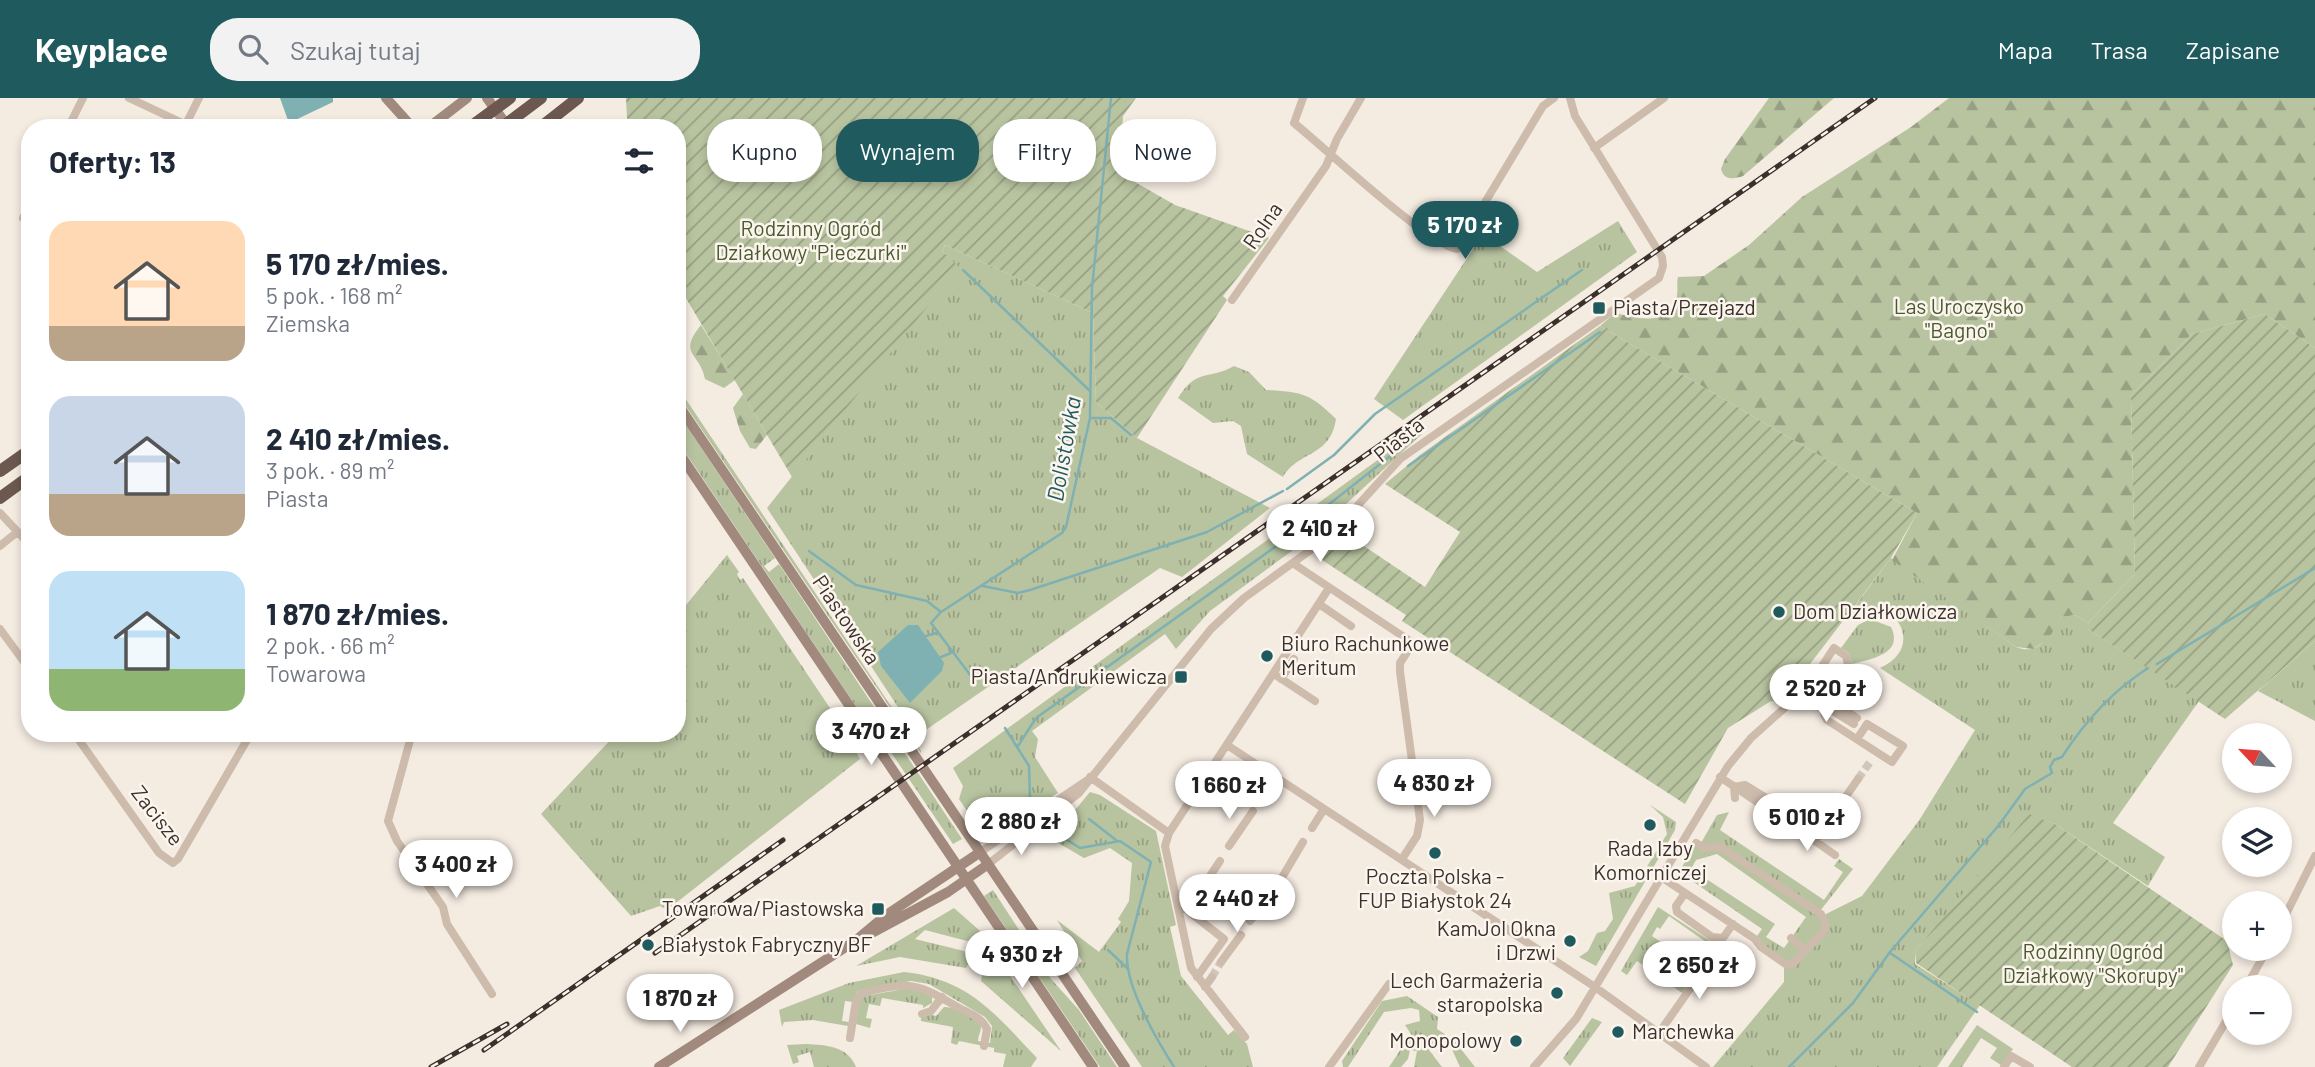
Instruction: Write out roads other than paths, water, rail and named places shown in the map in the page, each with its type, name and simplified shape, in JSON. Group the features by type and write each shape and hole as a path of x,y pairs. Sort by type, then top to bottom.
{"highway":[{"path":"481,119 510,98"},
{"path":"513,119 541,98"},
{"path":"551,119 578,98"},
{"path":"0,471 21,456"},
{"path":"0,498 21,483"}],"main road":[{"path":"386,98 405,119"},
{"path":"440,119 467,98"},
{"path":"487,98 502,119"},
{"name":"Piastowska","path":"686,416 1125,1067"},
{"path":"686,463 1093,1067"},
{"path":"659,1067 855,941 917,894 979,853"},
{"path":"855,941 924,906 987,865"},
{"path":"917,894 924,897 924,906"}],"street":[{"path":"72,119 83,98"},
{"path":"129,98 175,119"},
{"path":"192,119 198,98"},
{"path":"1303,98 1294,123 1410,221 1444,245 1457,249 1543,106 1554,98"},
{"name":"Rolna","path":"1232,300 1326,166 1361,98"},
{"path":"1570,98 1572,109 1594,148 1664,98"},
{"name":"Piasta","path":"987,865 1090,778 1211,629 1244,598 1294,564 1338,528 1400,459 1655,281 1663,266 1658,250 1594,148"},
{"path":"0,513 21,537"},
{"path":"0,546 16,533"},
{"path":"1294,564 1413,643 1401,663 1400,672 1420,820 1417,836 1402,859"},
{"path":"1278,676 1329,588"},
{"path":"1319,604 1345,624"},
{"path":"0,628 21,657"},
{"path":"1534,1067 1570,1027 1720,777 1744,746 1812,683 1834,649 1846,656 1849,670 1812,683"},
{"path":"1245,1037 1197,977 1187,959 1181,908 1166,846 1169,833 1227,745 1278,676 1294,659"},
{"path":"1278,676 1315,701"},
{"path":"1812,683 1833,711 1855,721"},
{"path":"1824,697 1827,720 1892,762 1903,746 1867,724 1857,739"},
{"name":"Zacisze","path":"80,742 159,853 173,863 178,859 246,742"},
{"path":"410,742 388,821 397,841 443,907 447,924 492,994"},
{"path":"1227,745 1595,987 1706,1067"},
{"path":"1870,762 1877,752"},
{"path":"1263,796 1275,777"},
{"path":"1720,777 1835,855"},
{"path":"1090,778 1169,833"},
{"path":"1815,841 1858,779"},
{"path":"1734,787 1745,785 1766,798"},
{"path":"1734,787 1735,798"},
{"path":"1312,828 1324,809"},
{"path":"1229,846 1253,811"},
{"name":"Piasta","path":"979,853 1035,823"},
{"path":"1250,921 1270,898 1303,842"},
{"path":"1661,877 1733,924 1787,965 1805,950 1826,926 1821,914 1720,847 1704,848 1696,844"},
{"path":"2292,902 2315,856"},
{"path":"1202,888 1220,861"},
{"path":"1685,893 1676,906 1677,912 1712,937 1723,939 1733,924"},
{"path":"1181,908 1192,902"},
{"path":"1181,908 1224,939 1197,977"},
{"path":"1221,962 1241,935"},
{"path":"1791,938 1805,950"},
{"path":"1659,1033 1715,953"},
{"path":"1205,986 1212,976"},
{"path":"850,1038 856,1001 862,993 909,984 931,989 984,1023 987,1034 984,1046"},
{"path":"1332,1066 1389,985"},
{"path":"922,1014 931,1011 942,998"},
{"path":"2200,1067 2222,1029"},
{"path":"2004,1067 2011,1056 2030,1067"}],"water":[{"path":"280,98 333,98 333,102 297,119 288,119"},
{"path":"908,625 918,625 944,663 942,671 910,703 881,666 878,652"}],"waterway":[{"name":"Dolistówka","path":"974,680 931,623 941,612 1062,533 1066,527 1090,418 1092,288 1111,98"},
{"path":"963,270 1090,391"},
{"path":"1287,489 1334,455 1375,414 1582,270"},
{"path":"1408,466 1600,332"},
{"path":"1090,418 1111,418 1131,435"},
{"path":"1018,746 1036,718 1275,547 1418,434"},
{"path":"983,586 1018,593 1030,590 1207,532 1283,491"},
{"path":"809,551 856,585 927,601 941,612"},
{"path":"2157,664 2315,568"},
{"path":"926,636 936,633"},
{"path":"941,657 951,653"},
{"path":"1789,1067 1853,1003 1890,952 1999,825 2025,789 2052,773 2050,767 2054,760 2062,757 2100,708 2148,668"},
{"name":"Dolistówka","path":"1005,728 1029,766 1030,799 1037,810"},
{"path":"1089,819 1116,840"},
{"name":"Dolistówka","path":"1046,821 1056,833 1080,848 1120,841 1151,862 1127,954 1128,967 1143,1012 1174,1067"},
{"path":"1108,950 1128,969"},
{"path":"1890,953 1977,1012"}],"tunnel":[{"path":"1858,779 1870,762"},
{"path":"1192,902 1202,888"},
{"path":"1212,977 1221,962"}],"railway":[{"path":"655,953 1875,98"},
{"path":"484,1050 783,840"},
{"path":"431,1067 507,1024"}],"place":[{"name":"Piasta/Przejazd","path":"1599,308"},
{"name":"Dom Działkowicza","path":"1779,612"},
{"name":"Biuro Rachunkowe Meritum","path":"1267,656"},
{"name":"Piasta/Andrukiewicza","path":"1181,677"},
{"name":"Rada Izby Komorniczej","path":"1650,825"},
{"name":"Poczta Polska - FUP Białystok 24","path":"1435,853"},
{"name":"Towarowa/Piastowska","path":"878,909"},
{"name":"KamJol Okna i Drzwi","path":"1570,941"},
{"name":"Białystok Fabryczny BF","path":"648,945"},
{"name":"Lech Garmażeria staropolska","path":"1557,993"},
{"name":"Marchewka","path":"1618,1032"},
{"name":"Monopolowy","path":"1516,1041"}],"park label":[{"name":"Rodzinny Ogród Działkowy \"Pieczurki\"","path":"811,241"},
{"name":"Las Uroczysko \"Bagno\"","path":"1959,319"},
{"name":"Rodzinny Ogród Działkowy \"Skorupy\"","path":"2093,964"}]}
